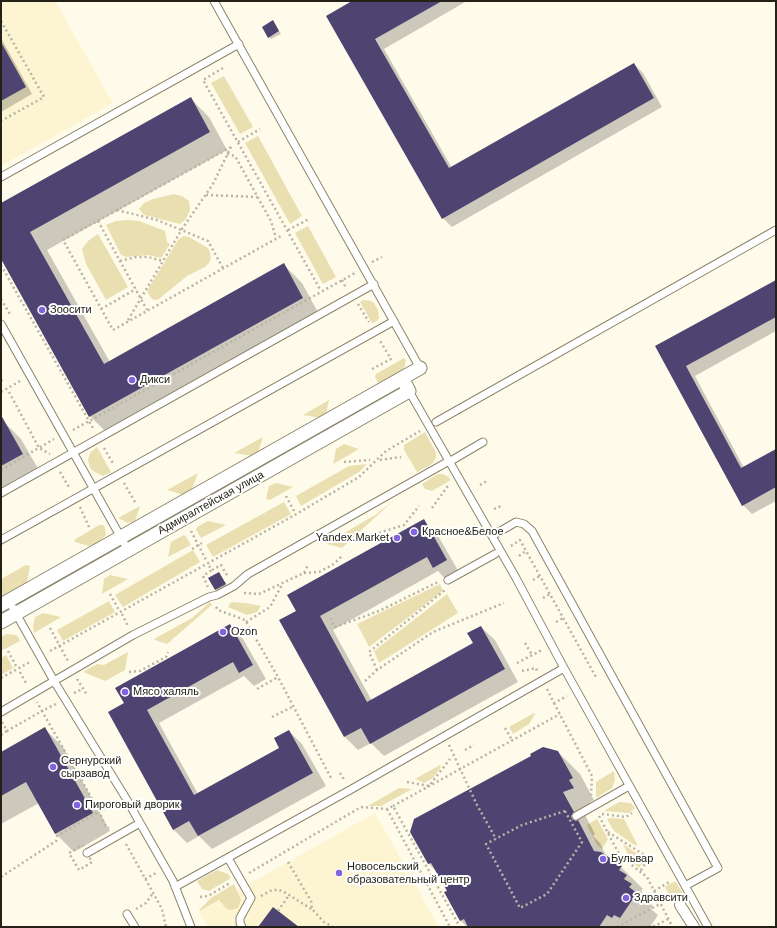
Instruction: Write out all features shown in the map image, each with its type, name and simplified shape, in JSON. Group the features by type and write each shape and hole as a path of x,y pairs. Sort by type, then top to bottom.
{"street":[{"name":"Адмиралтейская улица","path":"5,603 420,368"},
{"path":"402,378 409,391"},
{"name":"Адмиралтейская улица","path":"1,622 409,391"},
{"path":"682,908 694,927"}],"lane":[{"path":"214,1 420,368"},
{"path":"1,177 239,44"},
{"path":"436,422 776,230"},
{"path":"1,493 374,284"},
{"path":"1,540 394,320"},
{"path":"1,324 128,550"},
{"path":"409,391 492,536 708,927"},
{"path":"1,712 133,635 209,596 217,595 234,586 248,574 483,442"},
{"path":"492,536 516,522 524,524 532,531 614,678 718,868 684,886"},
{"path":"448,580 495,554"},
{"path":"5,603 16,614 54,681 125,796 175,886 191,927"},
{"path":"175,886 228,858 564,668"},
{"path":"576,816 630,786"},
{"path":"87,853 140,823"},
{"path":"228,858 251,898 240,918 242,927"},
{"path":"130,912 135,927"}],"path":[{"path":"1,21 44,97 1,121"},
{"path":"226,66 203,80 321,291"},
{"path":"238,142 260,129"},
{"path":"127,321 182,229 213,184 231,147 63,240 113,330 281,236"},
{"path":"227,154 235,156 271,221 276,238"},
{"path":"206,195 257,197"},
{"path":"117,210 157,220 208,241 223,268"},
{"path":"288,230 309,218"},
{"path":"98,221 147,310"},
{"path":"120,261 136,257 148,257 163,261"},
{"path":"370,264 382,257"},
{"path":"1,265 89,422"},
{"path":"70,431 89,422 357,271"},
{"path":"101,309 136,289"},
{"path":"357,302 370,325"},
{"path":"372,369 390,359 379,339"},
{"path":"1,392 30,376"},
{"path":"9,392 39,448"},
{"path":"47,653 293,516 359,477 386,451 425,428"},
{"path":"1,470 56,439"},
{"path":"103,445 115,467"},
{"path":"380,460 401,457"},
{"path":"344,462 370,460"},
{"path":"123,481 134,502"},
{"path":"480,485 487,481"},
{"path":"432,508 447,487 454,483"},
{"path":"286,496 294,512"},
{"path":"75,499 89,527"},
{"path":"360,539 404,525 419,506"},
{"path":"494,509 501,506"},
{"path":"187,525 206,560"},
{"path":"507,548 520,540 597,680"},
{"path":"192,549 202,543"},
{"path":"519,556 526,551"},
{"path":"237,592 259,594 304,573 319,572 334,564 342,556"},
{"path":"211,591 203,576 221,565 230,581"},
{"path":"304,573 308,565"},
{"path":"209,566 212,570"},
{"path":"533,580 540,576"},
{"path":"330,618 335,627 379,612 440,581 448,580"},
{"path":"377,670 369,652 388,635 446,591 440,581"},
{"path":"246,622 270,607 283,583"},
{"path":"110,594 119,610"},
{"path":"543,598 550,594"},
{"path":"365,681 377,670 433,632 504,603"},
{"path":"215,605 218,610 245,620 294,706 331,778"},
{"path":"122,614 129,629"},
{"path":"556,622 563,618"},
{"path":"50,628 71,666"},
{"path":"525,643 532,655"},
{"path":"517,663 546,648"},
{"path":"8,651 16,666"},
{"path":"129,672 140,672 166,657 168,652"},
{"path":"1,678 33,660"},
{"path":"522,671 536,668 539,675"},
{"path":"20,672 30,690"},
{"path":"75,675 87,696"},
{"path":"257,689 278,677"},
{"path":"546,687 592,776 591,800"},
{"path":"72,695 83,689"},
{"path":"554,704 571,693"},
{"path":"36,700 99,811 105,825 124,841 162,908 166,927"},
{"path":"1,735 58,703"},
{"path":"272,717 294,706"},
{"path":"245,875 361,807 387,809 560,714"},
{"path":"1,720 7,731"},
{"path":"505,728 512,740"},
{"path":"448,742 460,769 496,839"},
{"path":"465,750 474,745"},
{"path":"429,786 450,759"},
{"path":"340,773 346,783"},
{"path":"407,782 429,786"},
{"path":"1,877 56,841 57,836 125,796"},
{"path":"393,806 460,927"},
{"path":"387,809 450,927"},
{"path":"565,811 582,842 547,894 520,908 486,844 496,839 522,825 565,811"},
{"path":"636,812 626,817 598,814 620,856 647,878 672,926"},
{"path":"608,832 646,856 648,859 640,872"},
{"path":"288,862 311,901 313,910"},
{"path":"145,879 158,872"},
{"path":"654,891 677,878"},
{"path":"200,897 208,896 233,881"},
{"path":"259,898 272,890 279,890 313,910 324,922 332,927"},
{"path":"130,912 146,903 153,893"},
{"path":"278,911 289,895"},
{"path":"617,927 660,904"},
{"path":"643,927 655,926 668,919 682,908"}],"shaded area":[{"path":"1,1 55,1 113,103 1,166"},
{"path":"224,76 253,127 240,134 211,83"},
{"path":"258,136 302,216 290,224 245,143"},
{"path":"174,194 182,196 189,201 190,210 186,219 180,224 144,215 139,209 144,203 153,199"},
{"path":"116,221 139,221 165,231 167,242 170,244 161,258 148,255 126,257 121,255 106,225"},
{"path":"308,226 336,277 323,284 295,233"},
{"path":"98,234 128,287 106,300 86,264 82,249 88,241"},
{"path":"184,236 189,237 208,248 211,258 209,263 205,267 187,276 159,299 154,300 147,291 178,240"},
{"path":"363,300 374,303 378,310 379,318 377,321 372,323 360,302"},
{"path":"404,358 406,360 404,370 380,385 375,377 376,374"},
{"path":"329,400 326,414 321,418 303,415"},
{"path":"425,432 436,453 436,458 432,464 417,472 404,450 404,445"},
{"path":"263,437 258,453 253,456 234,453"},
{"path":"344,444 359,449 333,464 336,449"},
{"path":"97,447 111,472 103,476 90,468 88,460 90,453"},
{"path":"367,464 359,472 301,506 296,496 349,466"},
{"path":"198,473 191,491 183,495 167,490"},
{"path":"438,474 447,476 451,480 432,491 425,489 422,484"},
{"path":"276,483 293,487 270,500 266,499 269,486"},
{"path":"394,500 342,548 327,544 375,515"},
{"path":"284,502 291,514 213,557 206,545"},
{"path":"140,506 135,521 128,523 118,518"},
{"path":"208,521 226,525 201,538 196,530 197,527"},
{"path":"99,525 104,525 106,533 105,536 97,543 89,546 75,542 74,540"},
{"path":"184,535 191,545 168,557 171,542"},
{"path":"193,550 200,562 123,607 115,595"},
{"path":"26,565 30,566 27,582 1,597 1,579"},
{"path":"110,575 128,579 102,594 104,579"},
{"path":"440,584 443,591 369,647 357,624"},
{"path":"447,594 458,613 379,663 374,651"},
{"path":"109,601 115,612 63,641 57,630"},
{"path":"210,602 212,605 167,644 154,639 192,618"},
{"path":"231,602 261,606 257,612 247,615 228,607"},
{"path":"43,613 61,617 34,633 33,626 35,617"},
{"path":"6,634 16,635 20,641 1,651 1,637"},
{"path":"128,652 125,670 105,681 83,672 97,664 104,665"},
{"path":"6,655 13,668 1,675 1,658"},
{"path":"534,713 535,714 529,724 513,734 509,727"},
{"path":"440,765 441,767 433,778 424,783 415,779"},
{"path":"614,771 615,780 612,788 596,798 596,782"},
{"path":"399,788 412,789 381,806 368,806"},
{"path":"619,802 631,803 635,808 629,813 604,811"},
{"name":"Новосельский образовательный центр","path":"375,813 439,927 208,927 199,912"},
{"path":"597,819 608,839 602,849 597,845 587,825"},
{"path":"607,819 624,819 637,844 636,846 614,831"},
{"path":"623,844 645,859 639,868 631,861"},
{"path":"217,870 228,874 231,878 209,891 202,889 197,881"},
{"path":"675,881 686,898 678,904 672,900 665,887"},
{"path":"234,884 241,900 238,908 231,910 227,909 219,900 200,911 199,910 211,898"}],"building":[{"path":"352,1 442,1 375,39 449,168 634,63 654,98 442,219 326,16"},
{"path":"273,20 279,31 268,38 262,27"},
{"path":"1,42 26,87 1,101"},
{"path":"191,97 210,132 30,232 104,364 284,263 303,298 89,417 1,259 1,203"},
{"path":"776,280 776,317 686,366 741,468 776,449 776,487 742,506 655,346"},
{"path":"1,415 23,454 1,466"},
{"path":"424,519 447,560 433,568 427,557 320,616 367,702 473,643 467,633 481,626 505,669 370,744 361,728 344,737 279,620 296,611 287,595"},
{"path":"219,572 226,584 215,590 208,578"},
{"path":"230,624 253,665 239,673 233,662 147,710 194,795 279,748 274,738 289,730 313,773 198,836 189,821 173,830 108,712 124,703 115,688"},
{"path":"45,727 93,813 55,834 26,782 1,796 1,752"},
{"path":"543,747 558,751 573,778 569,780 574,788 563,792 574,812 571,816 572,819 576,821 578,820 594,851 601,852 622,866 619,870 627,875 624,879 632,884 629,887 637,893 620,918 614,915 612,918 607,915 599,927 468,927 464,919 460,921 444,892 447,891 431,863 428,864 410,832 414,819 531,756 530,754"},
{"path":"273,907 299,927 258,927"}],"place":[{"name":"Зоосити","path":"42,310"},
{"name":"Дикси","path":"132,380"},
{"name":"Красное&Белое","path":"414,532"},
{"name":"Yandex.Market","path":"397,538"},
{"name":"Ozon","path":"223,632"},
{"name":"Мясо халяль","path":"125,692"},
{"name":"Сернурский сырзавод","path":"53,767"},
{"name":"Пироговый дворик","path":"77,805"},
{"name":"Бульвар","path":"603,859"},
{"name":"Новосельский образовательный центр","path":"339,873"},
{"name":"Здравсити","path":"626,898"}]}
